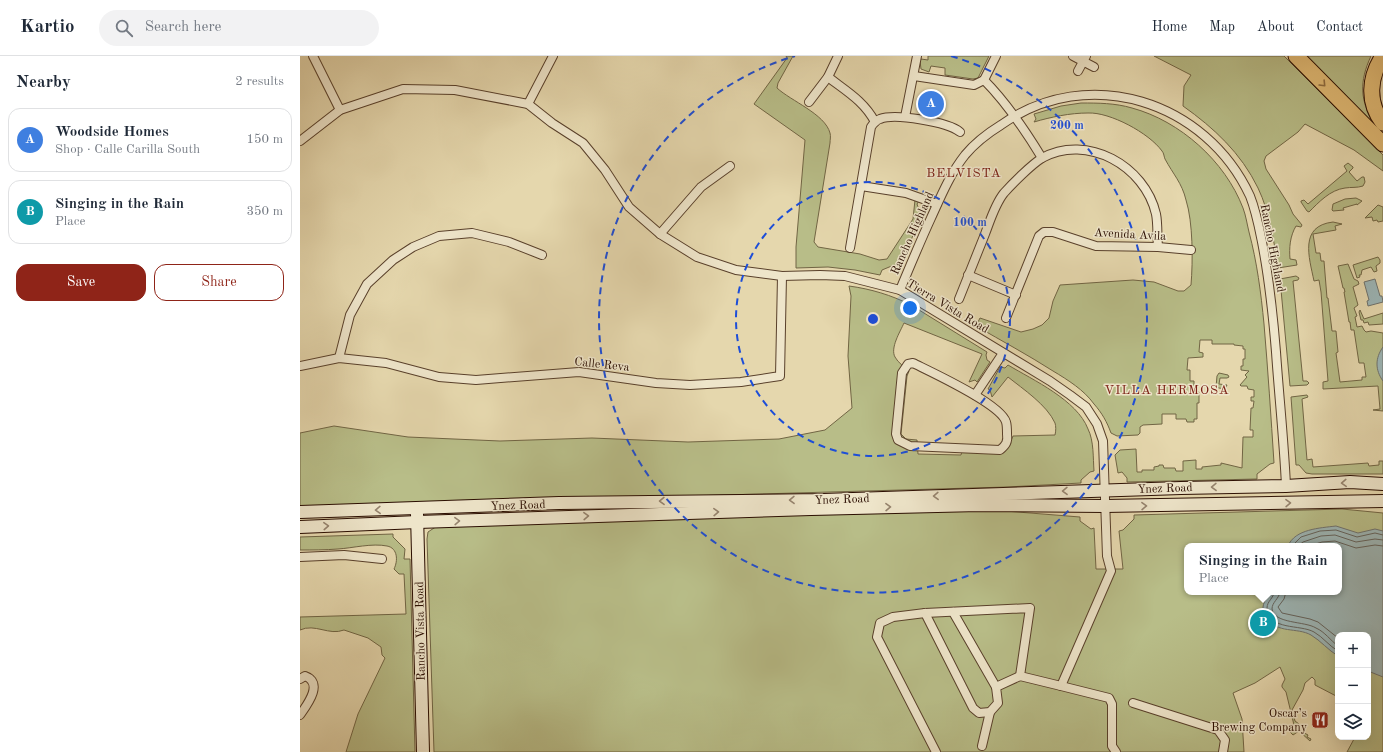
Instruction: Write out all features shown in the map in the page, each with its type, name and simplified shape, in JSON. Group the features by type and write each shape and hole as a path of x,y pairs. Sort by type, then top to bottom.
{"highway":[{"path":"1296,56 1383,144"},
{"path":"1383,56 1373,78 1371,90 1377,114 1383,123"}],"main road":[{"name":"Ynez Road","path":"300,512 559,503 823,500 1286,486 1350,482 1383,484"},
{"path":"1206,505 1220,498 1273,496 1284,493 1286,486"},
{"name":"Ynez Road","path":"300,527 979,505 1105,506 1383,502"},
{"name":"Rancho Vista Road","path":"417,509 423,752"}],"street":[{"path":"313,56 340,110"},
{"path":"528,104 553,56"},
{"path":"809,102 828,77 838,56"},
{"path":"906,117 917,56"},
{"path":"914,76 974,85 984,80 996,56"},
{"path":"1073,56 1084,59 1094,67"},
{"path":"1078,71 1084,59"},
{"path":"828,77 862,102 875,122"},
{"path":"984,80 997,93 1014,115 1042,158"},
{"name":"Tierra Vista Road","path":"300,141 340,110 403,89 455,90 528,104 552,123 583,143 605,170 629,207 660,234 697,257 736,270 782,276 845,276 900,290 1050,381 1086,407 1097,424 1103,441 1107,556 1111,571 1061,686"},
{"name":"Rancho Highland","path":"900,290 948,180 965,155 988,134 1014,115 1040,104 1065,97 1088,94 1131,98 1159,107 1186,122 1214,145 1237,172 1250,198 1257,218 1268,274 1284,438 1286,486"},
{"path":"850,248 871,127 875,122 880,118 906,117 951,126 960,132"},
{"path":"959,299 993,213 1003,194 1042,158 1057,153 1073,150 1091,150 1110,157 1126,167 1138,180 1149,196 1156,214 1158,247"},
{"path":"660,234 701,187 730,166"},
{"path":"861,186 906,193 937,204"},
{"name":"Avenida Avila","path":"1006,318 1039,236 1044,232 1054,232 1096,246 1158,247 1191,250"},
{"path":"339,358 350,315 367,284 392,260 413,247 439,236 472,233 509,242 542,255"},
{"path":"968,275 1016,295"},
{"name":"Calle Reva","path":"300,366 339,358 386,363 439,377 476,380 579,372 656,383 690,385 741,382 780,376 782,276"},
{"path":"975,395 1003,353"},
{"path":"913,363 975,395 1006,421 1007,442 1000,450 910,446 898,440 896,434 902,373 908,364 913,363"},
{"path":"300,557 344,555 382,559"},
{"path":"936,752 877,637 880,623 892,616 1030,608 1020,676"},
{"path":"953,612 996,687 998,703 990,712 982,746"},
{"path":"925,613 973,708 979,712 990,712"},
{"path":"300,679 305,676 312,681 314,687 313,693 300,715"},
{"path":"996,687 1020,676 1109,698 1112,704 1112,746 1116,752"},
{"path":"1133,703 1218,730 1225,740 1223,752"}],"green space":[{"path":"786,56 793,56 778,83 777,88 822,120 827,126 830,134 830,143 814,242 818,247 860,254 879,260 887,259 913,219 915,200 919,201 917,204 919,210 923,211 900,267 894,265 882,270 880,275 828,267 796,268 796,247 805,140 754,104 787,58"},
{"path":"928,56 989,56 978,78 973,79 945,75 945,68 931,66 929,72 921,69 921,59 928,60"},
{"path":"1154,56 1284,56 1383,155 1383,171 1354,150 1305,124 1298,132 1266,156 1264,161 1266,169 1289,205 1293,214 1302,225 1301,227 1296,226 1290,242 1290,259 1296,260 1297,265 1278,268 1269,217 1258,188 1251,175 1226,142 1216,132 1183,106 1184,86 1191,75"},
{"path":"1305,56 1371,56 1364,74 1363,91 1366,107 1374,125"},
{"path":"1081,103 1126,106 1150,114 1167,122 1199,145 1213,159 1225,174 1243,208 1252,243 1263,312 1274,463 1270,464 1257,474 1257,479 1127,482 1127,478 1122,472 1118,473 1115,455 1120,450 1136,449 1137,472 1142,472 1142,470 1154,470 1154,467 1159,465 1163,465 1164,468 1175,468 1176,471 1183,471 1183,461 1196,460 1196,469 1221,465 1221,463 1242,468 1243,437 1253,437 1253,430 1250,430 1251,408 1253,408 1254,401 1251,401 1251,397 1254,397 1254,390 1248,389 1247,386 1240,385 1247,377 1245,375 1249,371 1241,370 1241,366 1243,366 1243,359 1245,359 1245,349 1243,349 1243,346 1234,344 1212,344 1212,340 1200,340 1199,352 1203,353 1203,357 1188,358 1187,370 1190,370 1190,381 1194,381 1194,392 1199,392 1197,419 1194,419 1194,422 1187,422 1186,419 1176,419 1176,414 1162,414 1162,424 1143,425 1140,427 1140,433 1138,435 1117,436 1111,433 1102,414 1090,399 1075,386 1034,359 976,326 980,318 1021,332 1042,325 1049,318 1053,301 1060,285 1133,280 1154,282 1178,291 1184,291 1191,285 1192,242 1188,209 1180,184 1165,159 1163,152 1156,144 1148,137 1128,125 1107,116 1097,114 1081,113 1034,122 1036,119 1034,114 1061,106"},
{"path":"1348,163 1353,167 1349,172 1357,181 1364,177 1365,182 1363,186 1334,191 1309,212 1307,211 1301,201 1304,200 1308,204 1347,171 1344,166"},
{"path":"1356,198 1362,201 1357,205 1343,208 1344,210 1332,210 1333,204 1345,199"},
{"path":"1378,205 1383,207 1383,221 1373,221 1372,217 1365,218"},
{"path":"1333,222 1342,224 1335,226 1336,230 1313,234 1316,253 1320,253 1321,261 1324,261 1327,298 1332,331 1336,331 1338,352 1336,353 1340,382 1362,380 1362,377 1366,377 1364,363 1359,363 1354,330 1351,330 1349,322 1345,292 1338,266 1348,264 1354,279 1358,281 1359,284 1353,287 1358,305 1354,308 1357,316 1355,317 1357,327 1362,326 1366,332 1371,331 1383,333 1383,411 1373,410 1380,409 1378,386 1323,389 1323,382 1328,381 1321,292 1319,280 1314,281 1310,262 1309,244 1311,236 1315,230 1322,225"},
{"path":"1378,257 1380,263 1376,266 1377,271 1374,272 1371,267 1362,270 1361,275 1359,275 1360,277 1357,278 1353,265"},
{"path":"1296,276 1299,278 1298,280 1293,281 1303,381 1307,381 1309,383 1307,385 1290,386 1280,279"},
{"path":"849,286 881,293 911,305 987,352 987,360 990,362 977,382 975,380 969,382 982,354 904,323 896,340 894,349 896,359 909,371 907,376 901,434 906,439 917,440 918,454 961,455 962,451 994,453 1011,441 1013,436 1055,435 1055,423 1051,416 1041,404 1008,377 992,397 990,390 988,389 1000,367 1005,368 1008,365 1053,392 1074,409 1082,419 1090,434 1093,450 1094,471 1090,472 1081,480 1081,483 1007,487 300,507 300,433 334,426 408,437 500,441 592,438 688,442 779,439 825,430 852,408 848,356 851,296"},
{"path":"1360,310 1364,319 1383,313 1383,324 1369,325 1368,322 1364,323 1363,320 1361,320"},
{"path":"1219,373 1228,375 1229,377 1220,378 1219,384 1227,385 1225,389 1216,387 1217,376"},
{"path":"1307,395 1308,397 1302,399 1307,460 1312,459 1313,467 1368,463 1369,466 1379,465 1379,461 1383,461 1383,474 1312,474 1306,473 1299,465 1296,465 1291,397"},
{"path":"980,509 1080,517 1080,521 1091,529 1094,528 1096,569 1123,569 1119,531 1123,530 1134,519 1134,515 1342,509 1383,513 1383,752 1347,752 1353,740 1371,740 1371,632 1335,632 1335,695 1315,685 1315,680 1312,677 1305,683 1303,690 1292,710 1294,712 1293,714 1295,721 1299,724 1297,729 1308,735 1307,737 1311,739 1310,741 1299,731 1293,735 1290,732 1289,728 1294,725 1286,692 1282,687 1285,679 1280,667 1255,683 1233,693 1242,719 1244,752 434,752 428,532 437,526"},
{"path":"393,534 393,537 405,549 404,559 410,559 415,752 346,752 358,714 385,658 382,655 381,647 368,638 344,630 333,632 306,628 300,630 300,617 406,614 404,574 399,574 394,569 396,555 391,547 375,545 300,550 300,537"}],"water":[{"path":"1375,279 1383,302 1368,306 1367,301 1369,300 1364,282"},
{"path":"1383,347 1383,381 1378,373 1377,360"},
{"path":"1336,526 1358,533 1375,529 1383,531 1383,677 1371,672 1371,632 1335,632 1335,654 1311,635 1276,626 1266,617 1263,607 1264,602 1269,595 1342,595 1342,543 1290,543 1296,536 1309,530"}],"place":[{"name":"Woodside Homes","path":"931,104"},
{"name":"Singing in the Rain","path":"1263,623"},
{"name":"Oscar’s Brewing Company","path":"1320,720"}],"district":[{"name":"BELVISTA","path":"964,172"},
{"name":"VILLA HERMOSA","path":"1167,389"}]}
